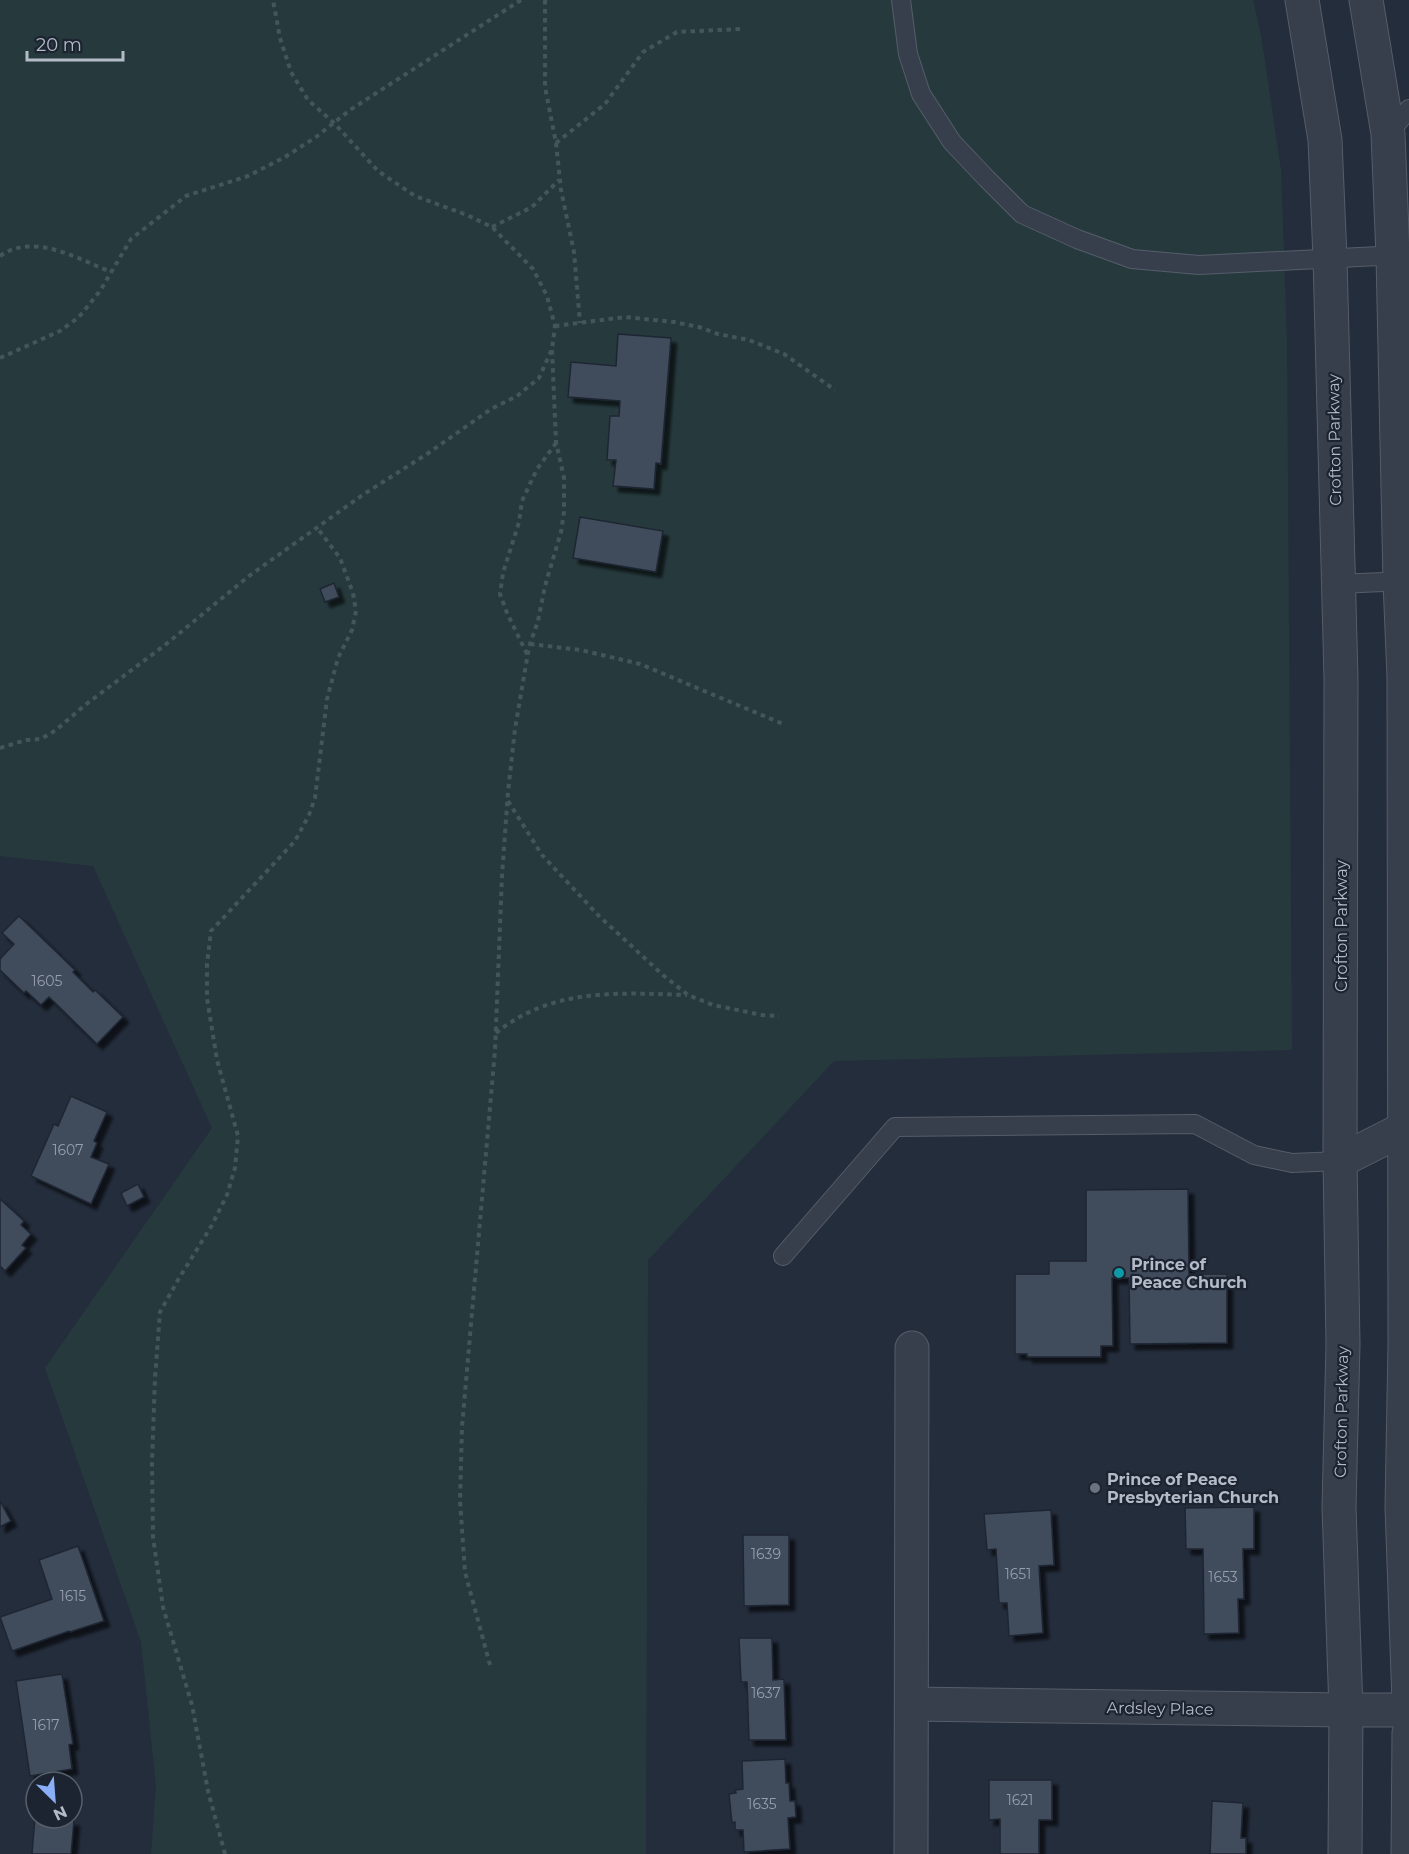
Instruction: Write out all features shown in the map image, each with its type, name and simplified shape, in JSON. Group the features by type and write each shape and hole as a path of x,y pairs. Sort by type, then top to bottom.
{"street":[{"name":"Crofton Parkway","path":"1302,0 1325,140 1341,679 1342,1344 1339,1507 1346,1710 1345,1854"},
{"path":"1366,0 1388,134 1401,255 1406,684 1407,1128 1407,1341 1402,1507 1409,1702"},
{"path":"1340,1161 1407,1128"},
{"path":"1340,1161 1407,1171"},
{"path":"911,1854 912,1348"},
{"name":"Ardsley Place","path":"912,1704 1409,1710"},
{"path":"1408,1854 1409,1733"}],"lane":[{"path":"901,0 908,54 921,94 952,142 1023,214 1077,239 1132,259 1199,265 1401,255"},
{"path":"1388,134 1409,109"},
{"path":"1337,584 1404,581"},
{"path":"783,1256 895,1127 1195,1124 1254,1155 1292,1163 1340,1161"}],"path":[{"path":"273,0 280,38 291,72 308,100 334,123 378,171 415,196 467,214 492,226 533,269 547,296 555,326 552,349 556,442 564,478 563,522 530,644 515,729 502,876 496,1033 462,1427 459,1501 465,1572 490,1665"},
{"path":"0,358 60,331 79,317 100,291 131,239 186,196 248,176 285,157 377,92 521,0"},
{"path":"545,0 545,87 556,143 559,179 574,252 580,323"},
{"path":"556,143 606,104 643,52 677,32 741,29"},
{"path":"492,226 532,207 559,179"},
{"path":"0,256 5,252 26,246 47,247 111,272"},
{"path":"555,326 625,317 674,322 749,340 784,354 835,390"},
{"path":"0,748 26,740 41,739 56,730 249,576 364,494 491,409 517,396 539,378 552,349"},
{"path":"528,655 507,614 500,594 503,573 519,522 522,501 537,469 556,442"},
{"path":"225,1854 208,1791 192,1705 163,1607 159,1584 153,1537 152,1463 155,1378 160,1312 228,1195 235,1168 238,1136 218,1060 207,998 207,964 211,931 295,841 309,815 315,798 327,699 338,658 352,630 356,611 353,593 340,558 318,529"},
{"path":"530,644 581,650 640,664 783,724"},
{"path":"508,801 542,855 599,916 664,976 688,995 713,1005 778,1016"},
{"path":"496,1033 512,1021 543,1006 572,997 625,993 688,995"}],"green space":[{"path":"0,0 1253,0 1261,35 1281,170 1287,343 1292,1050 834,1061 648,1260 646,1854 151,1854 156,1786 141,1642 45,1368 212,1128 93,866 0,856"}],"building":[{"path":"618,334 671,338 661,464 656,463 654,489 613,486 616,460 607,460 610,416 619,416 620,401 568,397 571,362 616,366"},
{"path":"580,517 663,531 656,572 573,558"},
{"path":"334,583 339,597 325,602 320,589"},
{"path":"19,916 75,970 73,972 93,992 95,990 123,1017 97,1044 49,997 41,1005 26,991 24,993 0,970 0,959 14,944 2,933"},
{"path":"71,1096 107,1112 94,1141 97,1143 91,1157 109,1164 91,1204 31,1176 54,1124 58,1126"},
{"path":"138,1184 144,1197 127,1206 121,1193"},
{"name":"Prince of Peace Church","path":"1188,1189 1189,1274 1227,1274 1227,1343 1130,1344 1129,1278 1112,1278 1113,1346 1101,1346 1101,1357 1027,1357 1027,1354 1015,1354 1015,1274 1049,1274 1049,1261 1086,1261 1086,1190"},
{"path":"0,1199 24,1221 21,1225 31,1234 22,1245 26,1248 5,1271 0,1266"},
{"path":"0,1501 11,1521 0,1527"},
{"path":"1254,1507 1254,1549 1243,1549 1244,1599 1238,1599 1239,1633 1204,1634 1203,1549 1186,1549 1185,1508"},
{"path":"1051,1510 1054,1565 1039,1566 1043,1633 1009,1636 1007,1603 999,1603 996,1549 987,1550 984,1514"},
{"path":"743,1535 789,1535 789,1605 744,1606"},
{"path":"78,1546 104,1621 12,1651 0,1617 52,1599 39,1560"},
{"path":"739,1638 772,1638 773,1680 784,1679 786,1740 749,1740 747,1682 741,1682"},
{"path":"62,1674 73,1744 69,1745 72,1769 29,1770 16,1681"},
{"path":"785,1759 786,1783 789,1783 790,1801 795,1801 796,1817 788,1818 790,1849 744,1852 743,1830 735,1830 735,1822 732,1823 729,1794 743,1789 742,1761"},
{"path":"989,1780 1052,1780 1052,1820 1039,1820 1039,1854 1000,1854 1000,1819 989,1820"},
{"path":"1212,1801 1243,1803 1241,1838 1246,1838 1246,1854 1210,1854"},
{"path":"34,1830 73,1830 71,1854 32,1854"}],"place":[{"name":"Prince of Peace Church","path":"1119,1273"},
{"name":"Prince of Peace Presbyterian Church","path":"1095,1488"}]}
